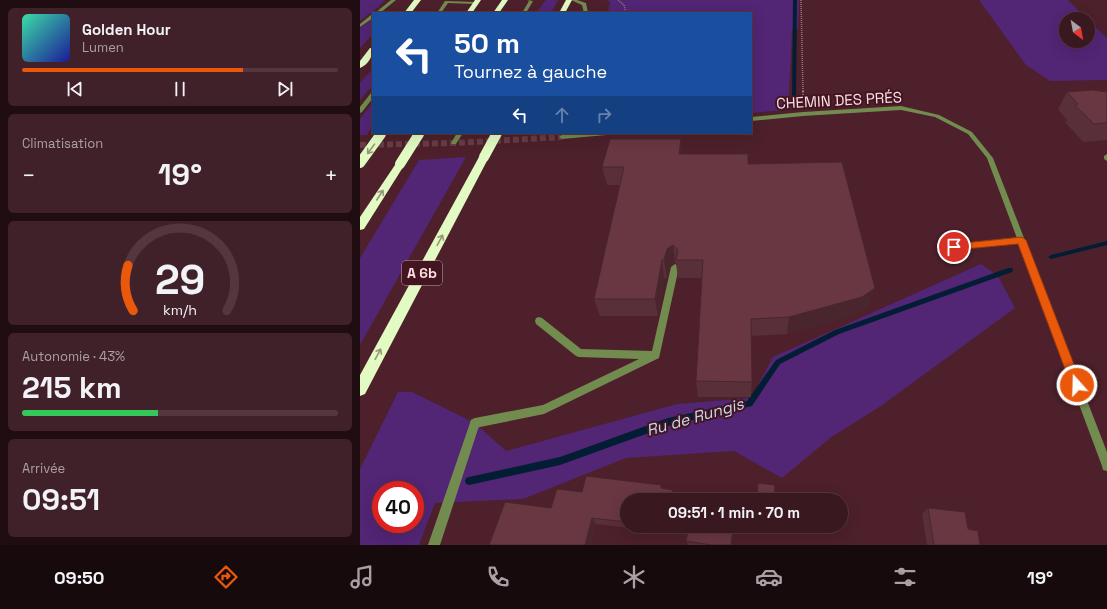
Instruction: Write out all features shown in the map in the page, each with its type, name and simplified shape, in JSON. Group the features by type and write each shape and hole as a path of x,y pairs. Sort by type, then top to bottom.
{"highway":[{"path":"407,12 418,0"},
{"path":"497,12 504,0"},
{"path":"563,12 569,0"},
{"path":"470,12 477,2"},
{"path":"360,66 372,51"},
{"path":"360,163 382,134"},
{"path":"360,226 418,134"},
{"name":"A 6b","path":"360,389 496,134"}],"street":[{"path":"378,12 394,0"},
{"path":"525,12 531,1 529,0"},
{"path":"573,0 584,4 586,12"},
{"path":"439,12 447,2 477,2"},
{"path":"360,26 372,17"},
{"path":"360,111 372,95"},
{"name":"CHEMIN DES PRÉS","path":"752,119 901,108 937,116 970,133 990,158 1107,466"},
{"path":"454,143 459,134"},
{"path":"563,135 584,134"},
{"path":"954,247 1022,240"},
{"path":"656,355 675,267"},
{"path":"539,321 579,353 656,355"},
{"path":"434,545 475,423 544,409 656,355"}],"path":[{"path":"618,0 624,5 626,12"},
{"path":"801,0 803,114"}],"shaded area":[{"path":"360,0 385,0 360,21"},
{"path":"546,0 558,0 552,12 537,12"},
{"path":"606,0 799,0 798,29 792,29 789,94 792,109 752,113 752,12 608,12 610,2"},
{"path":"979,0 1068,0 1080,12 1059,12 1059,48 1095,48 1095,27 1107,38 1107,80 1050,81 1026,65"},
{"path":"372,19 372,35 360,48 360,28"},
{"path":"372,69 372,86 360,100 360,83"},
{"path":"372,103 372,126 367,135 360,135 360,119"},
{"path":"466,157 360,345 360,258 419,160"},
{"path":"981,264 998,276 1015,308 881,406 830,438 782,478 734,451 626,458 523,499 435,503 424,532 424,481 372,481 372,533 424,533 419,545 360,545 360,469 398,392 412,392 475,423 506,451 677,404 751,398 773,357"}],"building":[{"path":"1093,90 1107,92 1107,123 1094,124 1075,105 1078,104 1067,92"},
{"path":"610,139 681,139 679,154 748,154 748,164 842,162 875,288 862,297 789,317 751,319 752,382 696,381 703,260 676,260 678,250 673,245 667,249 664,260 662,260 655,299 594,299 624,167 602,167"},
{"path":"586,476 661,485 661,488 673,490 672,492 678,493 620,493 620,521 592,518 585,545 489,545 505,502 551,508 557,489 582,492"},
{"path":"758,483 775,485 774,493 757,493"},
{"path":"928,508 965,512 968,529 978,531 980,545 934,545"},
{"path":"688,533 732,533 731,545 711,545 686,541"}],"waterway":[{"path":"794,102 795,0"},
{"name":"Ru de Rungis","path":"1051,257 1107,243"},
{"name":"Ru de Rungis","path":"469,481 560,461 668,422 749,404 778,362 837,332 1010,270"}],"tunnel":[{"path":"360,145 454,143 562,137"}],"route":[{"path":"954,247 1022,240 1077,385"}]}
